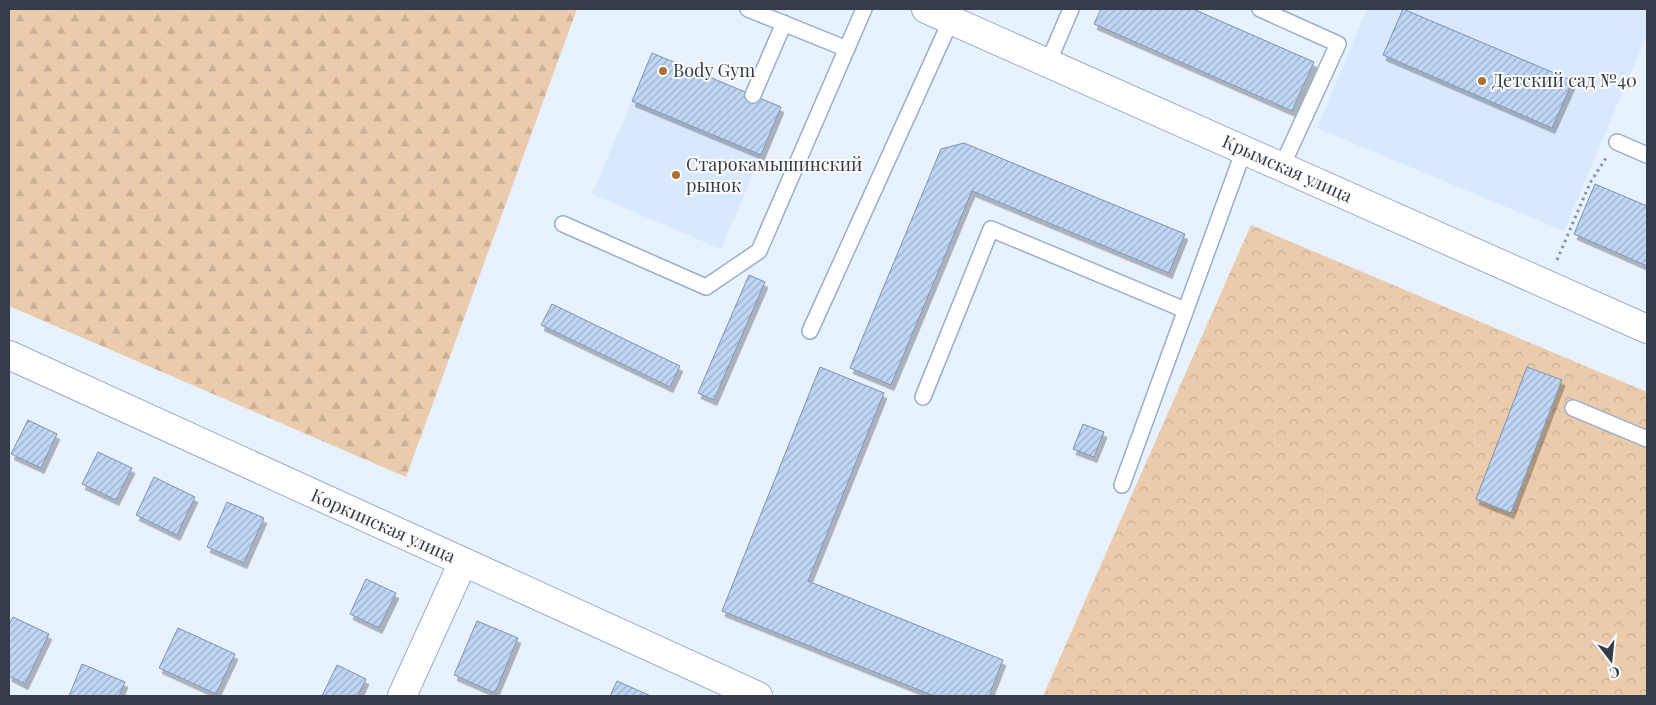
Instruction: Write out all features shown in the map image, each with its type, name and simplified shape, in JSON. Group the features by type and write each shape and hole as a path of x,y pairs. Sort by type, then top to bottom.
{"street":[{"name":"Крымская улица","path":"926,9 1647,328"},
{"name":"Коркинская улица","path":"9,355 758,696"},
{"path":"402,696 463,562"}],"lane":[{"path":"748,9 847,49"},
{"path":"563,224 706,287 759,250 864,9"},
{"path":"1048,63 1071,9"},
{"path":"1260,9 1338,44 1282,166"},
{"path":"810,331 951,20"},
{"path":"753,95 784,24"},
{"path":"1617,142 1647,155"},
{"path":"1122,485 1244,150"},
{"path":"922,397 991,229 1186,310"},
{"path":"1573,408 1647,439"}],"path":[{"path":"1556,262 1590,183 1617,142"}],"shaded area":[{"name":"Детский сад №40","path":"1367,9 1647,9 1647,34 1564,231 1317,128"},
{"name":"Старокамышинский рынок","path":"632,101 761,155 721,249 592,194"}],"green space":[{"path":"9,9 577,9 406,477 9,306"},
{"path":"1251,225 1647,392 1647,696 1043,696"}],"building":[{"path":"1101,9 1193,9 1314,62 1292,111 1094,24"},
{"path":"1403,9 1573,81 1552,128 1383,55"},
{"path":"652,53 781,107 761,155 632,101"},
{"path":"964,143 1185,234 1169,273 972,191 891,385 850,368 941,149"},
{"path":"1595,184 1647,206 1647,266 1574,234"},
{"path":"749,275 765,282 714,400 698,393"},
{"path":"552,304 680,366 670,387 541,325"},
{"path":"820,367 884,393 808,581 1003,660 989,696 934,696 722,611"},
{"path":"1527,367 1562,380 1511,513 1476,499"},
{"path":"28,420 57,434 41,468 11,454"},
{"path":"1083,424 1104,432 1094,457 1073,449"},
{"path":"98,452 132,468 116,500 82,484"},
{"path":"154,477 195,497 177,535 136,515"},
{"path":"227,502 264,518 244,563 207,547"},
{"path":"366,579 396,593 379,628 350,614"},
{"path":"13,617 49,634 25,684 9,676 9,625"},
{"path":"477,621 518,638 495,693 454,675"},
{"path":"178,628 235,654 216,694 159,668"},
{"path":"82,664 125,682 119,696 69,696"},
{"path":"337,665 366,679 358,696 322,696"},
{"path":"617,681 651,696 610,696"}],"place":[{"name":"Body Gym","path":"663,71"},
{"name":"Детский сад №40","path":"1482,81"},
{"name":"Старокамышинский рынок","path":"676,175"}]}
